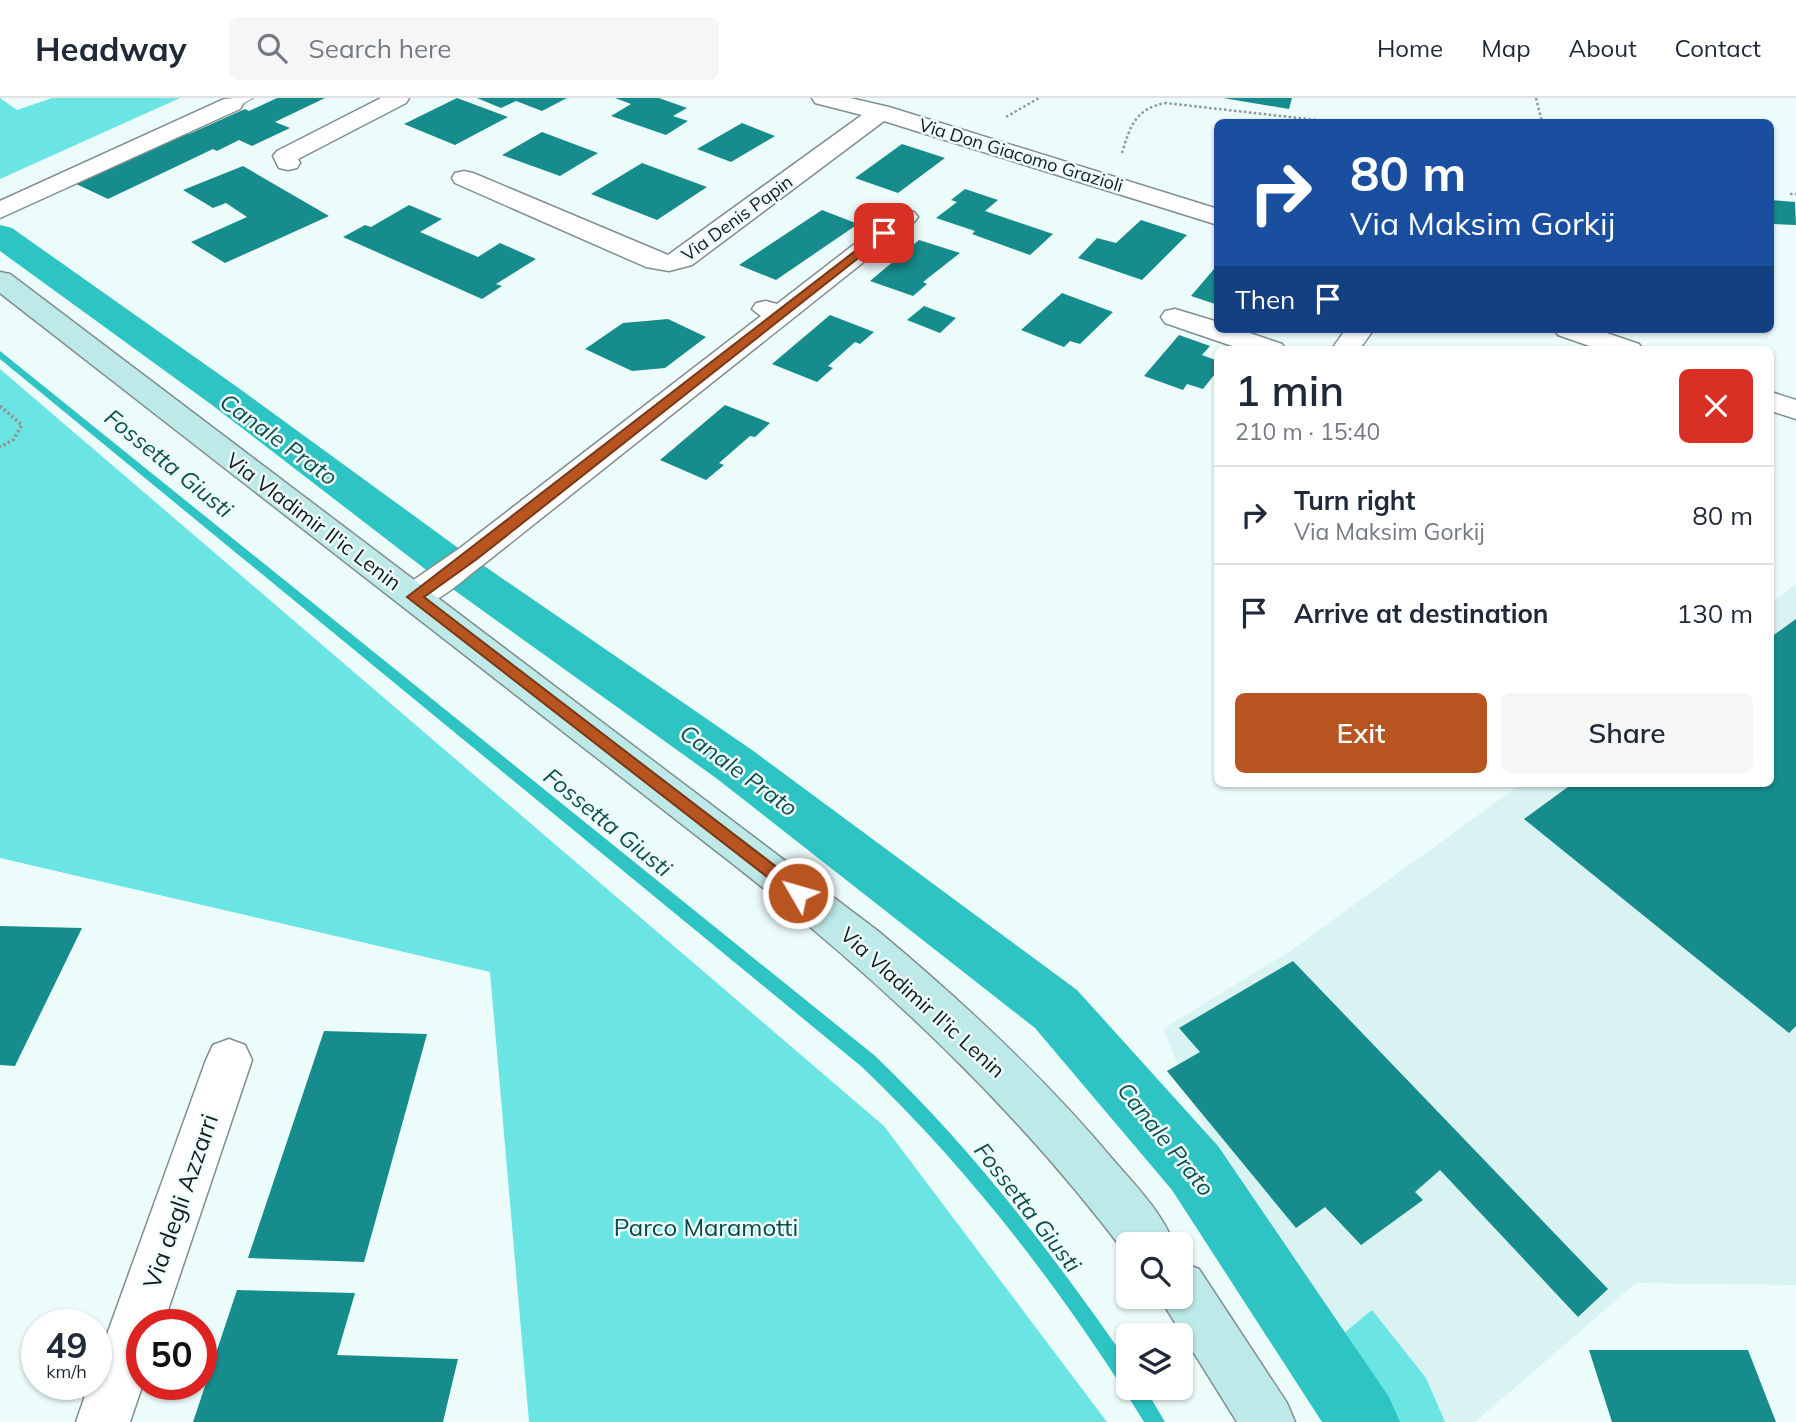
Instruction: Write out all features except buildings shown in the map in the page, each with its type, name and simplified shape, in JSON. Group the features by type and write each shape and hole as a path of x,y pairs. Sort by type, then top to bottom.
{"main road":[{"name":"Via Vladimir Il'ic Lenin","path":"0,280 428,587 863,944 990,1059 1051,1121 1111,1192 1140,1232"},
{"path":"1193,1306 1268,1422"}],"street":[{"path":"288,163 285,156 398,98"},
{"name":"Via Don Giacomo Grazioli","path":"823,98 881,112 1214,216"},
{"path":"0,210 239,101"},
{"name":"Via Denis Papin","path":"464,178 655,261 669,263 683,259 881,112"},
{"path":"428,587 472,556 773,312 905,217"},
{"path":"1175,317 1214,330"},
{"path":"1222,333 1260,346"},
{"path":"1580,333 1617,346"},
{"path":"1774,402 1796,410"},
{"name":"Via degli Azzarri","path":"103,1422 229,1060"}],"path":[{"path":"1536,98 1541,119"},
{"path":"1100,180 1118,164 1139,111 1149,105 1166,103 1307,119"},
{"path":"1790,194 1796,194"},
{"path":"0,405 22,425 13,440 0,447"}],"shaded area":[{"path":"1796,584 1796,1285 1636,1283 1475,1422 1400,1422 1238,1208 1163,1029 1290,951 1517,787 1774,787 1774,600"}],"green space":[{"path":"0,98 17,110 52,98 180,98 0,179"},
{"name":"Parco Maramotti","path":"0,369 884,1126 1107,1422 529,1422 490,972 0,858"},
{"path":"1372,1310 1426,1378 1445,1422 1355,1422 1331,1350 1332,1343"}],"waterway":[{"name":"Canale Prato","path":"0,235 226,397 445,561 734,764 1056,1009 1195,1168 1364,1422"},
{"name":"Fossetta Giusti","path":"0,354 868,1061 942,1134 976,1173 1040,1254 1116,1362"},
{"name":"Fossetta Giusti","path":"1141,1400 1155,1422"}],"route":[{"path":"798,893 414,597 472,556 884,233"}]}
